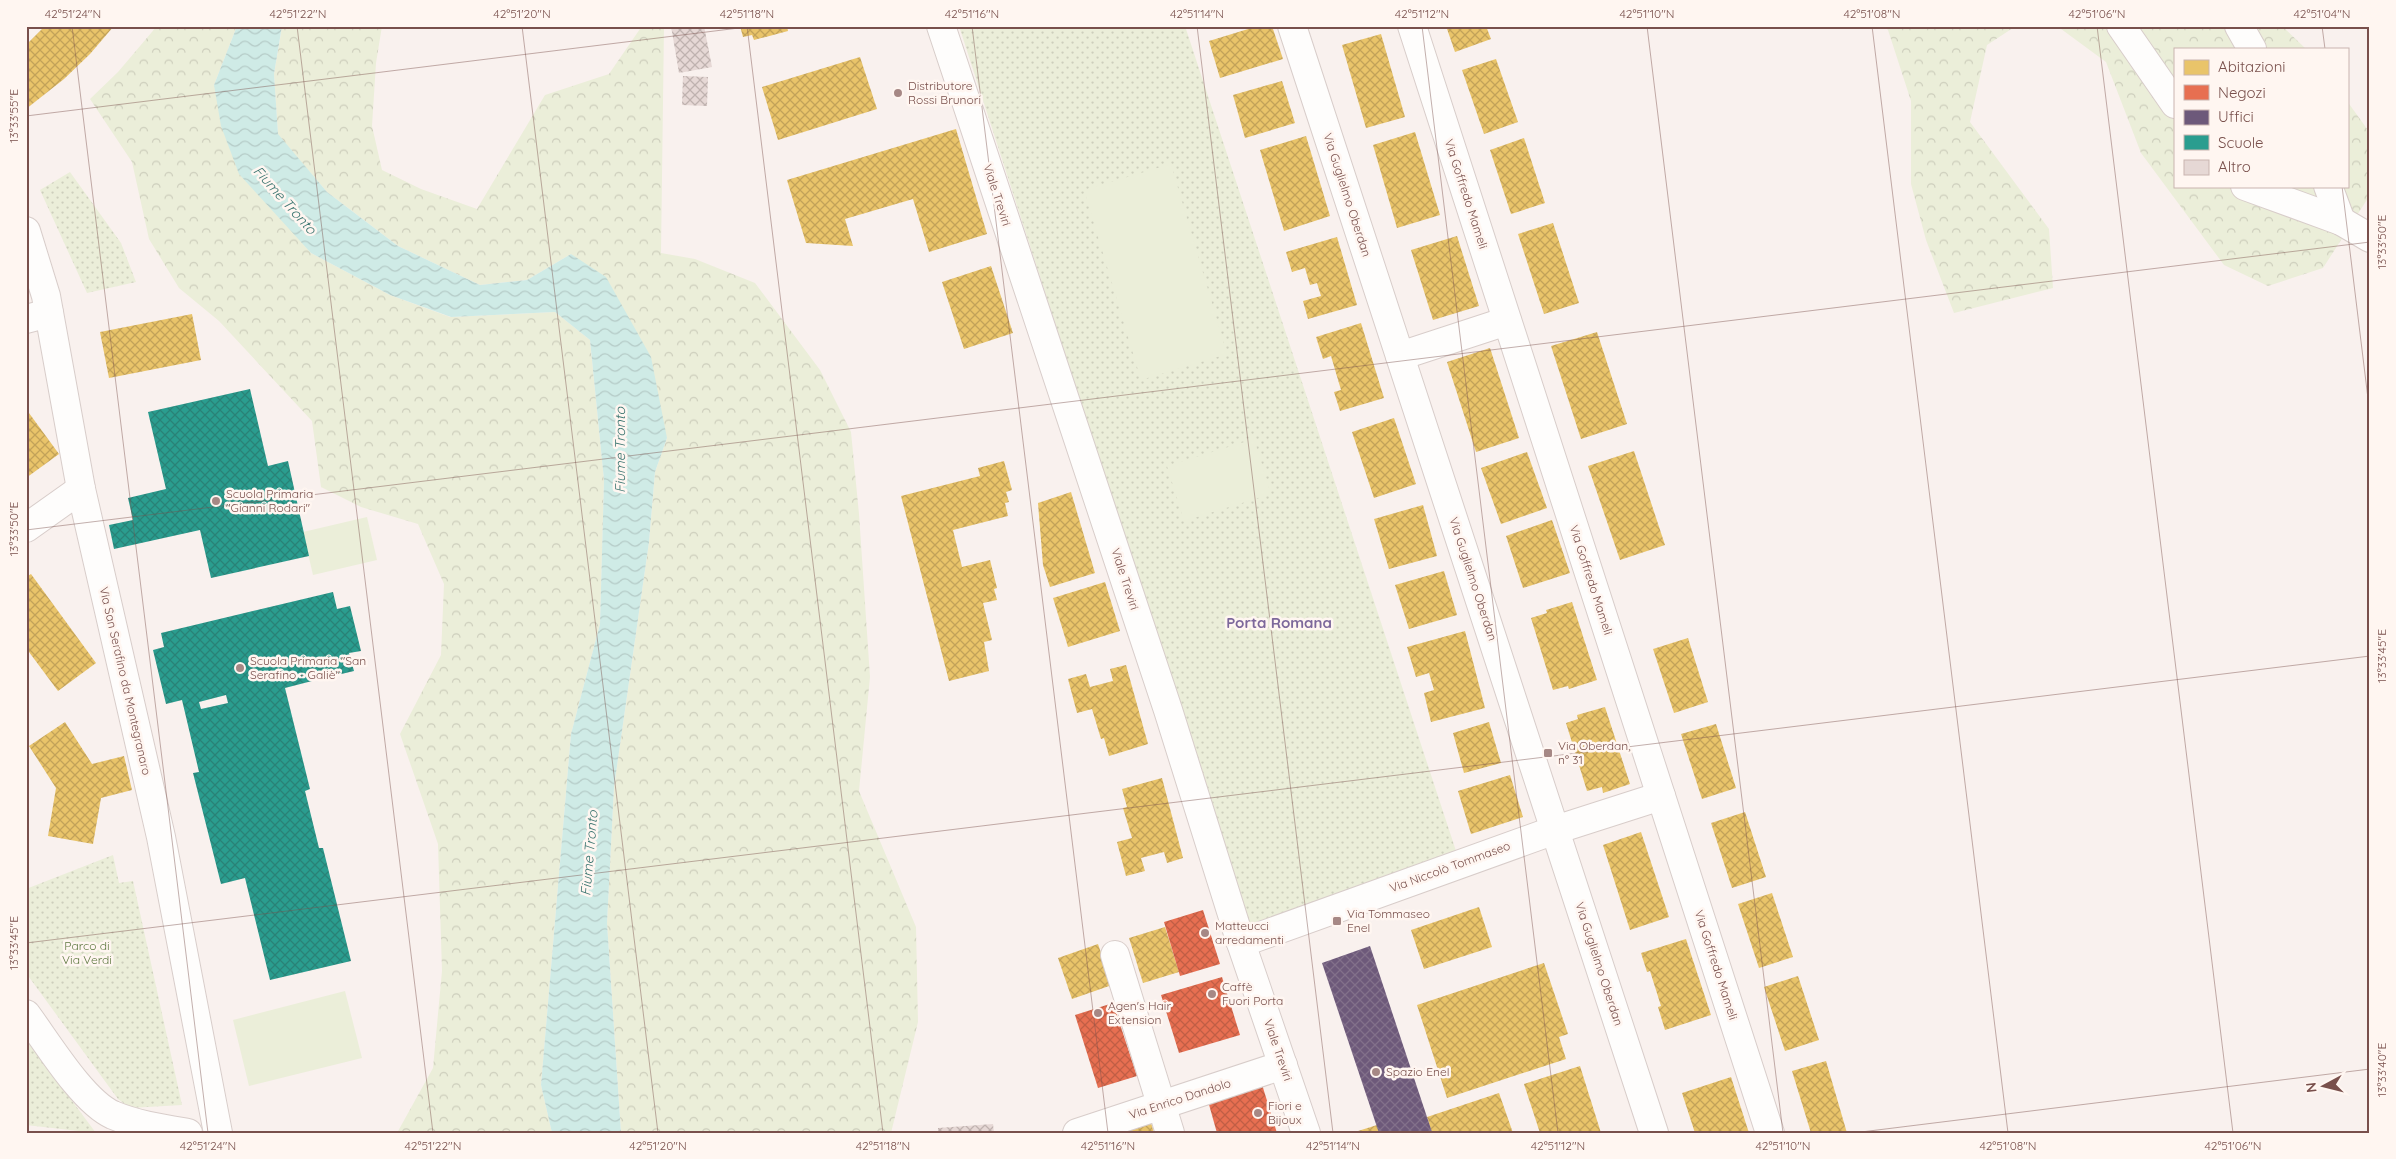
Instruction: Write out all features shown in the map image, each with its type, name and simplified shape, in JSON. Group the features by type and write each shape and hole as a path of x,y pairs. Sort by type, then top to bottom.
{"street":[{"name":"Viale Treviri","path":"942,26 1165,701 1241,943 1306,1133"},
{"name":"Via Guglielmo Oberdan","path":"1292,26 1654,1133"},
{"name":"Via Goffredo Mameli","path":"1412,26 1770,1133"},
{"path":"2122,26 2174,103"},
{"path":"2239,26 2251,48"},
{"path":"2250,188 2341,221 2370,238"},
{"path":"2329,188 2341,221"},
{"name":"Via San Serafino da Montegranaro","path":"26,231 38,316 81,489 161,837 218,1133"},
{"path":"1400,356 1507,321"},
{"path":"26,528 81,489"},
{"name":"Via Niccolò Tommaseo","path":"1241,943 1555,830 1661,796"},
{"path":"1115,955 1170,1133"},
{"path":"26,1014 92,1102 113,1115 151,1126 188,1133"},
{"name":"Via Enrico Dandolo","path":"1077,1133 1283,1065"}],"green space":[{"path":"157,26 237,26 214,85 311,253 390,295 450,317 555,312 590,340 604,480 600,624 571,734 541,1085 552,1133 397,1133 433,1068 442,971 438,844 400,734 441,655 444,584 418,524 361,507 321,487 312,421 219,321 179,288 149,239 132,162 90,99 118,72"},
{"path":"382,26 376,63 372,126 382,170 421,189 477,209 545,95 609,74 642,26 664,26 661,253 695,259 755,283 820,370 851,432 859,514 870,677 859,791 916,927 918,1022 891,1133 621,1133 607,923 614,787 649,542 655,472 667,438 571,254 527,280 480,285 398,246 327,192 278,135 274,74 282,27"},
{"path":"959,26 1185,26 1457,854 1251,930"},
{"path":"1884,26 2016,26 1987,45 1970,122 2049,229 2053,288 1954,313 1926,240 1911,184 1911,101 1888,30"},
{"path":"2057,26 2282,26 2305,48 2174,48 2174,188 2348,188 2348,102 2370,133 2370,195 2323,268 2268,286 2224,265 2141,153 2106,62"},
{"path":"1171,164 1227,354 1141,380 1084,190"},
{"path":"70,172 121,243 136,282 87,293 40,190"},
{"path":"1254,439 1271,494 1184,521 1167,466"},
{"path":"367,517 377,560 313,575 303,532"},
{"name":"Parco di Via Verdi","path":"113,855 119,883 133,881 182,1105 130,1108 118,1099 26,973 26,889"},
{"path":"345,991 362,1058 249,1086 233,1020"},
{"path":"26,1039 96,1133 26,1125"}],"water":[{"name":"Fiume Tronto","path":"237,26 282,26 274,74 278,134 327,192 398,246 480,285 527,280 571,254 606,277 651,357 667,438 655,472 649,542 614,787 607,923 621,1133 552,1133 541,1085 571,734 600,624 604,480 590,340 555,312 451,317 390,295 311,253 239,174 221,126 214,85"}],"building: Abitazioni":[{"path":"45,26 114,26 90,54 64,79 26,109 26,45"},
{"path":"740,26 787,26 788,31 754,40 752,35 743,37"},
{"path":"1258,26 1272,26 1283,59 1220,78 1209,41"},
{"path":"1446,26 1486,26 1491,39 1455,52"},
{"path":"1381,34 1405,117 1366,128 1342,45"},
{"path":"860,57 877,109 778,140 762,87"},
{"path":"1496,59 1518,122 1484,134 1462,70"},
{"path":"1282,81 1295,123 1245,138 1233,95"},
{"path":"956,129 987,234 929,252 913,199 845,219 853,246 806,243 787,180"},
{"path":"1415,132 1440,215 1397,228 1373,145"},
{"path":"1306,136 1330,216 1284,231 1260,150"},
{"path":"1524,138 1545,203 1511,214 1490,150"},
{"path":"1553,223 1579,303 1544,314 1518,234"},
{"path":"1457,236 1479,306 1433,320 1411,250"},
{"path":"1337,237 1357,305 1308,319 1303,301 1321,296 1317,283 1310,285 1305,268 1292,272 1286,252"},
{"path":"991,266 1013,333 964,349 942,282"},
{"path":"192,314 201,360 109,378 100,332"},
{"path":"1361,323 1384,398 1340,411 1334,392 1341,390 1331,356 1323,359 1316,337"},
{"path":"1597,332 1627,424 1581,439 1551,346"},
{"path":"1490,348 1519,438 1476,452 1447,362"},
{"path":"29,413 59,454 26,478 26,414"},
{"path":"1394,418 1416,484 1374,498 1352,432"},
{"path":"1634,451 1665,545 1620,560 1588,466"},
{"path":"1527,452 1547,508 1501,524 1481,468"},
{"path":"1004,461 1012,490 1006,492 1009,502 1005,503 1008,516 953,530 962,567 990,560 997,588 994,589 997,600 983,603 992,640 984,642 989,671 949,681 901,496 980,476 978,468"},
{"path":"1071,492 1095,573 1050,587 1043,565 1038,503"},
{"path":"1423,505 1437,556 1389,569 1374,519"},
{"path":"1552,520 1570,573 1523,588 1506,536"},
{"path":"1444,571 1457,615 1409,629 1395,585"},
{"path":"31,574 96,663 58,691 26,648 26,577"},
{"path":"1105,582 1120,631 1068,647 1053,598"},
{"path":"1572,602 1597,680 1569,689 1568,686 1553,690 1531,618 1547,613 1546,610"},
{"path":"1465,631 1485,708 1431,722 1424,693 1434,690 1429,673 1416,677 1407,647"},
{"path":"1688,638 1708,702 1674,713 1653,649"},
{"path":"1126,665 1148,744 1109,756 1104,738 1101,739 1092,709 1077,713 1068,679 1086,674 1090,687 1113,681 1110,669"},
{"path":"1605,707 1630,784 1603,793 1602,787 1587,791 1566,723 1578,719 1577,715"},
{"path":"65,722 92,764 124,756 132,790 101,798 93,844 48,836 56,788 29,746"},
{"path":"1489,722 1501,763 1464,773 1453,733"},
{"path":"1716,724 1736,788 1702,799 1681,734"},
{"path":"1510,775 1523,817 1471,834 1458,791"},
{"path":"1162,778 1183,858 1167,863 1164,852 1141,858 1145,871 1126,876 1117,842 1132,838 1123,808 1127,807 1122,789"},
{"path":"1745,812 1766,877 1732,888 1711,823"},
{"path":"1641,832 1669,917 1630,930 1603,845"},
{"path":"1772,893 1793,957 1759,968 1738,904"},
{"path":"1479,907 1492,947 1424,969 1411,930"},
{"path":"1165,927 1179,972 1143,983 1129,938"},
{"path":"1686,939 1711,1015 1665,1030 1658,1007 1661,1006 1650,971 1647,972 1641,953"},
{"path":"1098,944 1112,985 1072,999 1058,958"},
{"path":"1544,963 1568,1034 1559,1037 1566,1059 1447,1098 1417,1005"},
{"path":"1798,976 1819,1040 1785,1051 1764,987"},
{"path":"1826,1061 1847,1133 1811,1133 1792,1071"},
{"path":"1580,1066 1601,1133 1540,1133 1524,1084"},
{"path":"1731,1077 1749,1133 1695,1133 1682,1093"},
{"path":"1499,1093 1513,1133 1432,1133 1427,1117"},
{"path":"1148,1112 1154,1133 1112,1133"},
{"path":"1377,1125 1379,1133 1359,1133 1358,1131"}],"building: Negozi":[{"path":"1203,910 1220,964 1180,976 1164,922"},
{"path":"1222,977 1240,1035 1179,1053 1161,995"},
{"path":"1113,1003 1137,1076 1098,1088 1075,1015"},
{"path":"1260,1078 1277,1133 1217,1133 1206,1094"}],"building: Uffici":[{"path":"1370,946 1432,1132 1379,1133 1322,963"}],"building: Scuole":[{"path":"250,389 268,466 288,461 309,556 211,578 200,530 114,549 109,525 133,520 128,498 166,489 148,412"},
{"path":"333,592 337,609 350,606 361,651 349,653 354,671 333,676 331,669 311,675 312,681 285,688 310,789 305,791 319,848 323,848 351,961 270,980 245,878 221,884 193,773 199,772 182,700 166,704 153,650 164,647 161,633","holes":["226,695 228,703 201,709 199,702"]}],"building: Altro":[{"path":"671,26 704,26 712,67 679,73"},
{"path":"683,76 708,77 707,106 682,105"},
{"path":"993,1124 994,1133 938,1133 938,1128"}],"place":[{"name":"Distributore Rossi Brunori","path":"898,93"},
{"name":"Scuola Primaria \"Gianni Rodari\"","path":"216,501"},
{"name":"Scuola Primaria \"San Serafino - Galiè\"","path":"240,668"},
{"name":"Via Oberdan, n° 31","path":"1548,753"},
{"name":"Via Tommaseo Enel","path":"1337,921"},
{"name":"Matteucci arredamenti","path":"1205,933"},
{"name":"Caffè Fuori Porta","path":"1212,994"},
{"name":"Agen's Hair Extension","path":"1098,1013"},
{"name":"Spazio Enel","path":"1376,1072"},
{"name":"Fiori e Bijoux","path":"1258,1113"}],"district":[{"name":"Porta Romana","path":"1279,623"}]}
